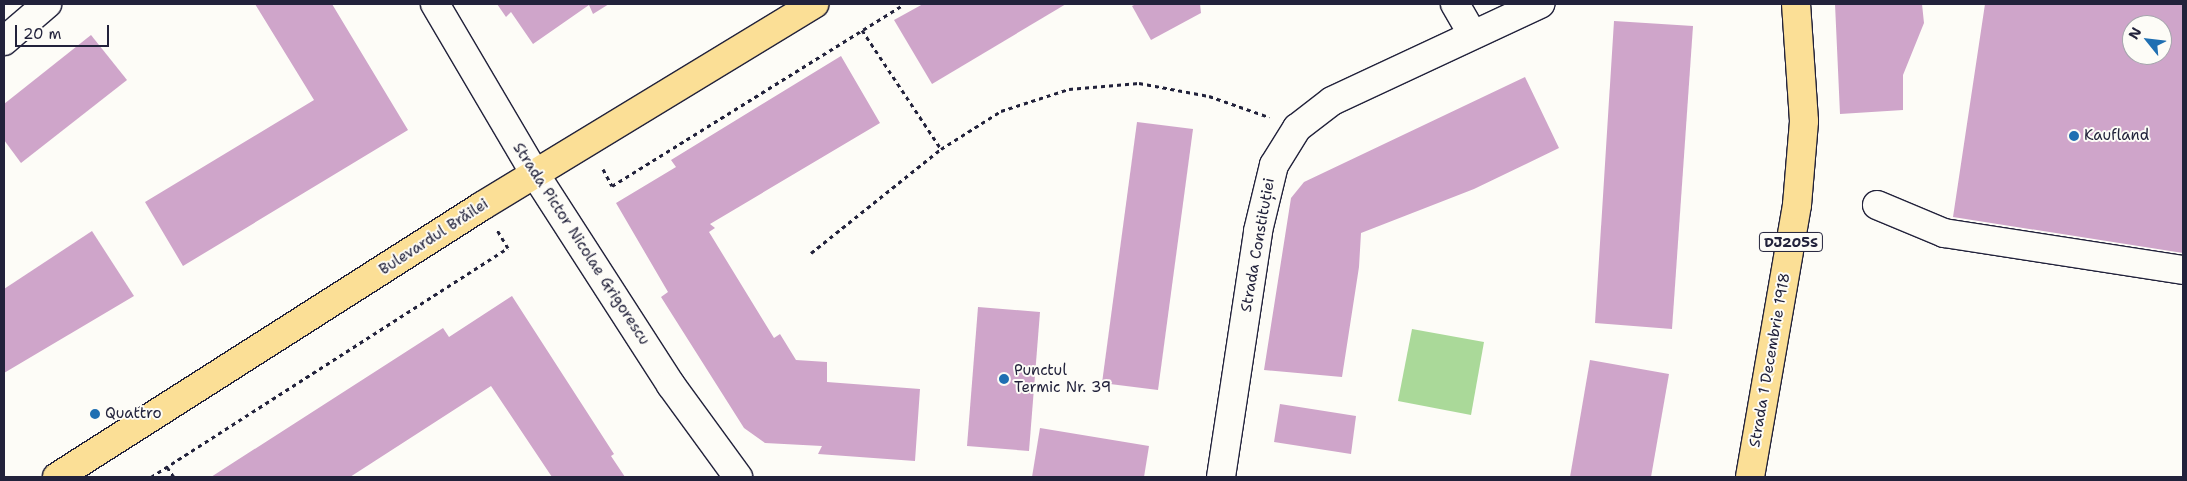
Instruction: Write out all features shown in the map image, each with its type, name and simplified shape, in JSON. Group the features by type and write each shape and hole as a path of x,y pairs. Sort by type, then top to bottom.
{"main road":[{"name":"Bulevardul Brăilei","path":"57,477 535,174 814,4"},
{"name":"Strada 1 Decembrie 1918","path":"1750,477 1797,205 1804,121 1796,4"}],"street":[{"name":"Strada Pictor Nicolae Grigorescu","path":"435,4 535,174 671,385 738,477"},
{"path":"1455,4 1472,33"},
{"name":"Strada Constituției","path":"1221,477 1258,231 1274,165 1297,128 1332,101 1472,33 1540,4"},
{"path":"4,42 41,6"},
{"path":"1877,204 1944,233 2183,270"}],"path":[{"path":"612,186 904,4"},
{"path":"862,30 941,150"},
{"path":"811,252 941,150 1001,111 1069,89 1139,83 1209,96 1297,128"},
{"path":"151,477 508,248"},
{"path":"167,467 174,477"}],"green space":[{"path":"1412,329 1484,342 1471,415 1398,401"}],"building":[{"path":"255,4 332,4 408,130 183,266 145,202 314,100"},
{"path":"497,4 609,4 593,14 589,5 533,44 511,12 506,17"},
{"path":"923,4 1066,4 932,84 894,20"},
{"path":"1136,4 1200,4 1201,13 1151,40 1132,6"},
{"path":"1835,4 1922,4 1924,23 1903,75 1903,110 1840,114"},
{"name":"Kaufland","path":"1985,4 2183,4 2183,253 1953,217"},
{"path":"1614,21 1693,26 1672,329 1595,323"},
{"path":"91,35 127,80 21,163 4,140 4,104"},
{"path":"841,56 880,123 710,224 715,228 709,232 774,338 780,334 796,360 827,362 827,382 920,389 915,461 818,454 822,446 765,443 744,428 661,297 668,292 616,203 676,167 671,160"},
{"path":"1525,77 1559,148 1474,189 1361,233 1359,267 1342,377 1264,370 1291,198 1304,182"},
{"path":"1137,122 1193,129 1158,390 1102,383"},
{"path":"92,231 134,296 4,373 4,289"},
{"path":"512,296 614,454 611,456 625,477 552,477 491,386 350,477 211,477 443,328 449,337"},
{"name":"Punctul Termic Nr. 39","path":"978,307 1040,312 1029,451 967,446"},
{"path":"1590,360 1669,374 1651,477 1570,477"},
{"path":"1280,404 1356,416 1351,454 1274,442"},
{"path":"1040,428 1149,446 1144,477 1032,477"}],"place":[{"name":"Kaufland","path":"2074,136"},
{"name":"Punctul Termic Nr. 39","path":"1004,379"},
{"name":"Quattro","path":"95,414"}]}
